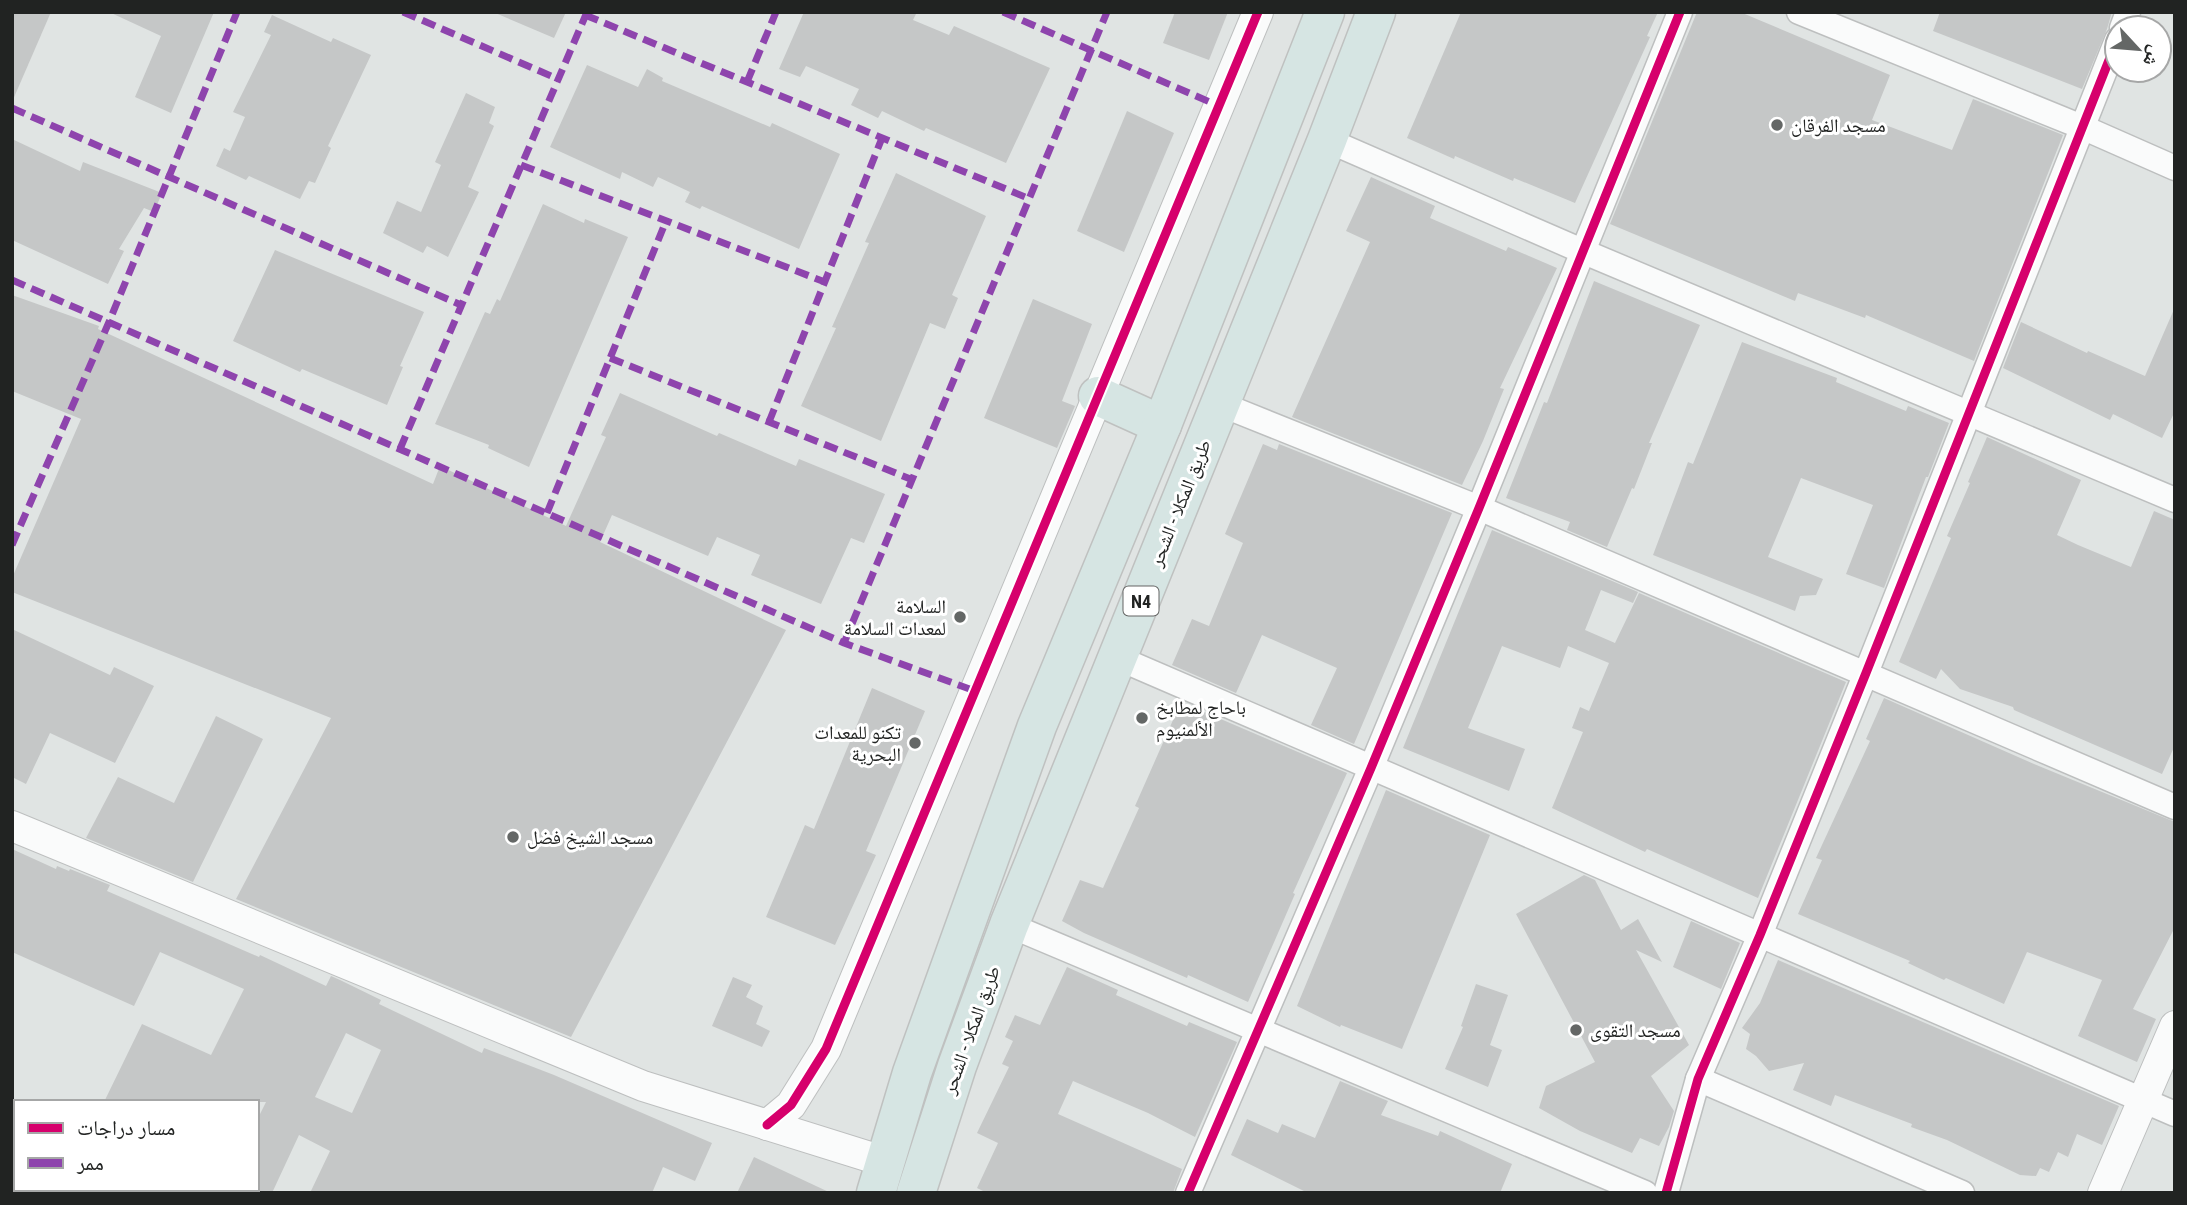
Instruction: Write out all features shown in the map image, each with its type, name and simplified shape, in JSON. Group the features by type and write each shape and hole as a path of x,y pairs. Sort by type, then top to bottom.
{"highway":[{"name":"N4","path":"881,1177 912,1073 1037,726 1163,425 1325,12"},
{"name":"طريق المكلا - الشحر","path":"916,1193 957,1066 1009,925 1327,140 1376,12"},
{"path":"1098,396 1163,425"},
{"path":"1037,726 1084,743"}],"street":[{"path":"767,1125 791,1105 827,1049 1258,12"},
{"path":"1188,1193 1371,768 1680,12"},
{"path":"1799,12 2175,167"},
{"path":"1666,1193 1698,1079 1760,935 1866,673 2103,75"},
{"path":"1327,140 1582,251 2175,500"},
{"path":"1220,404 1479,508 2175,807"},
{"path":"1118,658 2175,1114"},
{"path":"12,826 643,1086 767,1125 881,1177"},
{"path":"1009,925 1645,1193"},
{"path":"2103,1193 2175,1026"},
{"path":"1698,1079 1962,1193"}],"building":[{"path":"12,12 51,12 12,102"},
{"path":"109,12 214,12 171,113 135,97 161,36"},
{"path":"493,12 566,12 554,38"},
{"path":"804,12 917,12 913,20 949,35 954,26 1050,68 1006,163 926,128 924,131 882,111 878,118 851,105 859,89 806,66 800,77 779,69"},
{"path":"1175,12 1228,12 1209,60 1163,43"},
{"path":"1461,12 1658,12 1647,36 1650,37 1575,203 1514,178 1513,181 1455,156 1454,159 1407,138"},
{"path":"1697,12 1740,12 1890,75 1872,120 1952,150 1973,99 2063,135 1974,361 1866,315 1865,318 1798,293 1795,301 1610,224"},
{"path":"1940,12 2112,12 2103,14 2103,39 2082,89 1933,31"},
{"path":"272,15 331,42 333,38 371,55 328,146 331,148 315,183 309,181 300,199 249,176 246,180 216,166 224,148 230,151 245,117 233,112 271,35 264,32"},
{"path":"587,65 638,87 647,69 663,78 662,81 770,127 772,123 840,154 799,249 702,206 700,209 685,202 690,192 658,177 653,187 622,172 620,179 550,147"},
{"path":"466,93 495,107 489,123 494,126 468,187 479,192 448,257 427,246 423,253 383,233 397,201 421,212 441,165 435,162"},
{"path":"1127,111 1174,133 1124,252 1077,231"},
{"path":"12,139 80,171 83,162 162,193 154,212 144,208 119,249 124,251 108,284 12,240"},
{"path":"896,173 986,216 952,295 958,298 945,329 930,323 881,441 801,406 836,328 832,327 869,243 865,242"},
{"path":"1371,177 1435,206 1430,218 1506,251 1508,247 1557,268 1500,388 1504,389 1462,485 1292,417 1370,242 1346,231"},
{"path":"543,204 584,223 585,219 628,237 529,467 488,448 489,445 435,424 485,312 490,314 497,299 500,301"},
{"path":"275,250 424,312 400,366 403,367 387,405 302,369 300,372 233,341"},
{"path":"1594,281 1700,325 1649,443 1652,443 1634,489 1632,488 1607,547 1567,530 1570,522 1506,498 1544,402 1547,403"},
{"path":"12,295 99,326 98,329 433,484 440,466 566,526 606,437 601,435 620,393 717,436 719,433 796,466 799,459 885,494 864,543 851,538 821,604 751,575 760,555 717,537 708,556 612,515 600,542 786,630 571,1037 236,899 331,718 12,592 12,578 81,419 12,391"},
{"path":"1033,299 1092,324 1062,401 1075,406 1057,448 984,418"},
{"path":"2175,307 2175,411 2162,438 2113,414 2110,420 2003,368 2021,322 2145,376"},
{"path":"1742,342 1837,378 1836,382 1906,411 1908,406 1949,423 1884,588 1846,574 1873,505 1801,478 1768,557 1823,579 1816,595 1800,596 1795,611 1653,555 1688,462 1693,464"},
{"path":"1987,437 2081,480 2057,535 2078,545 2131,567 2154,511 2175,520 2175,745 2162,774 2014,710 2013,707 1960,689 1941,669 1936,679 1899,662 1951,538 1947,536"},
{"path":"1263,444 1277,450 1279,444 1452,513 1354,744 1311,725 1337,668 1262,635 1236,693 1172,665 1192,619 1209,626 1243,543 1225,534"},
{"path":"1492,530 1638,592 1633,603 1601,590 1585,630 1615,643 1639,593 1846,682 1758,898 1647,849 1645,852 1552,808 1583,732 1572,728 1580,707 1589,711 1609,663 1568,646 1560,668 1502,646 1468,728 1525,749 1509,791 1403,748"},
{"path":"12,629 110,675 114,667 154,686 115,763 50,733 26,784 12,777"},
{"path":"872,688 925,711 866,851 876,855 835,945 766,917 805,825 814,829"},
{"path":"1884,698 2175,822 2175,927 2133,1009 2156,1019 2137,1062 2078,1036 2102,980 2027,952 2004,1004 1798,914 1822,860 1816,858 1870,741 1866,739"},
{"path":"1181,702 1347,773 1248,1002 1188,975 1187,978 1062,921 1080,880 1103,888 1139,808 1135,806"},
{"path":"216,716 263,739 193,882 86,838 118,777 174,803"},
{"path":"1386,790 1490,835 1402,1049 1341,1025 1340,1027 1297,1006"},
{"path":"12,849 56,869 57,866 69,871 70,869 110,885 107,891 259,957 260,955 326,986 331,976 381,1000 379,1004 482,1053 484,1048 554,1075 712,1143 695,1181 663,1167 652,1193 310,1193 330,1151 299,1135 272,1193 257,1193 259,1116 266,1102 105,1100 142,1024 211,1055 244,989 160,952 134,1006 12,952","holes":["346,1033 381,1050 352,1113 315,1097"]},
{"path":"1584,875 1595,880 1621,930 1638,919 1662,962 1636,950 1689,1045 1651,1076 1674,1111 1659,1146 1640,1138 1632,1153 1580,1131 1539,1108 1546,1086 1595,1062 1516,914"},
{"path":"1691,921 1740,943 1721,989 1673,967"},
{"path":"1778,960 2119,1106 2102,1145 2077,1134 2068,1157 2058,1152 2049,1172 2040,1168 2036,1176 2020,1175 1947,1140 1911,1127 1912,1124 1835,1095 1831,1106 1793,1090 1804,1063 1769,1071 1746,1049 1750,1034 1742,1028 1760,1003"},
{"path":"1067,967 1118,990 1116,995 1187,1026 1189,1022 1237,1042 1195,1137 1148,1113 1073,1081 1058,1114 1182,1169 1173,1193 987,1193 977,1188 998,1143 977,1133 1009,1067 1002,1064 1013,1041 1005,1037 1015,1015 1040,1025"},
{"path":"733,977 752,985 746,997 763,1006 756,1024 770,1031 762,1047 712,1026"},
{"path":"1476,984 1508,995 1490,1045 1502,1050 1488,1087 1445,1069 1463,1027 1461,1026"},
{"path":"1340,1081 1388,1101 1381,1115 1438,1136 1440,1131 1512,1164 1500,1193 1308,1193 1231,1155 1247,1119 1278,1133 1282,1124 1315,1138"},
{"path":"754,1157 831,1193 737,1193"}],"marked path":[{"path":"12,545 109,322 237,12"},
{"path":"403,12 558,79"},
{"path":"400,449 587,12"},
{"path":"747,82 776,12"},
{"path":"1003,12 1219,106"},
{"path":"844,643 1107,12"},
{"path":"585,15 1030,199"},
{"path":"12,108 461,305"},
{"path":"769,422 882,138"},
{"path":"521,165 825,282"},
{"path":"547,513 666,221"},
{"path":"12,280 844,643 975,691"},
{"path":"610,358 913,480"}],"cycle path":[{"path":"767,1125 791,1105 826,1049 1258,12"},
{"path":"1188,1193 1371,768 1680,12"},
{"path":"1666,1193 1698,1079 1760,935 1866,673 2103,75"}],"place":[{"name":"مسجد الفرقان","path":"1777,125"},
{"name":"السلامة لمعدات السلامة","path":"960,617"},
{"name":"باحاج لمطابخ الألمنيوم","path":"1142,718"},
{"name":"تكنو للمعدات البحرية","path":"915,743"},
{"name":"مسجد الشيخ فضل","path":"513,837"},
{"name":"مسجد التقوى","path":"1576,1030"}]}
